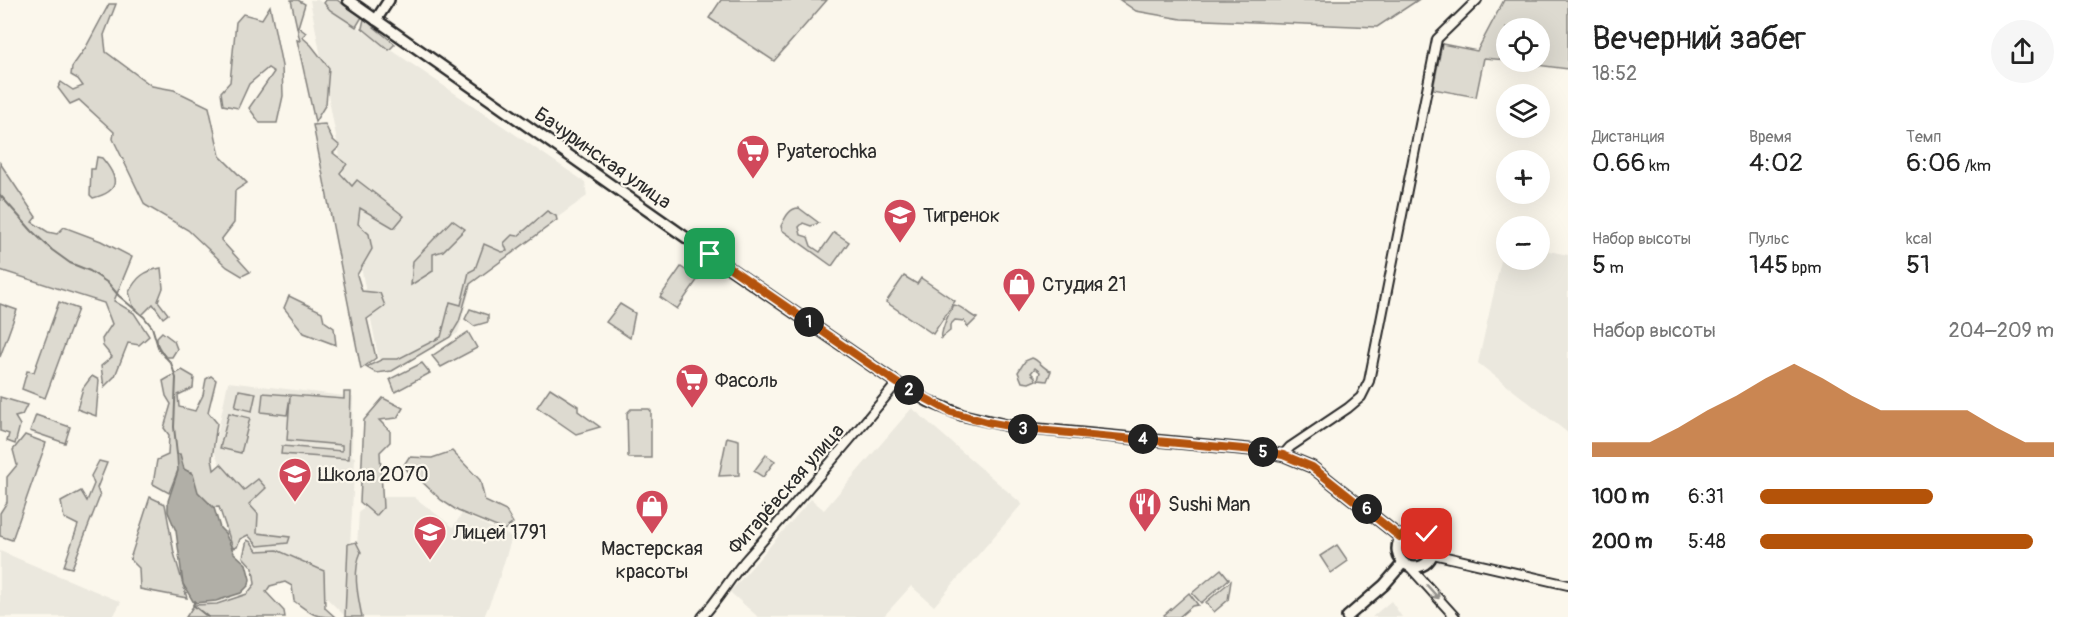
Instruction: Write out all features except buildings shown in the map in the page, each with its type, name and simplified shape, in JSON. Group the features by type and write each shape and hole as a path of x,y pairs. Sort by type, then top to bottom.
{"street":[{"name":"Бачуринская улица","path":"348,0 897,383 951,412 1006,426 1254,450 1283,455 1312,467 1400,537"},
{"path":"376,20 389,0"},
{"path":"1283,455 1290,447 1355,403 1361,397 1368,381 1437,39 1477,0"},
{"name":"Фитарёвская улица","path":"702,617 741,567 897,383"},
{"path":"1406,565 1417,567 1424,565 1433,554 1434,547 1431,540 1420,531 1406,532 1400,537 1396,551 1406,565 1455,617"},
{"path":"1433,554 1568,585"},
{"path":"1347,617 1406,565"}],"shaded area":[{"path":"291,0 298,0 305,4 298,27 306,33 302,37 329,68 326,104 315,122 297,40 300,41"},
{"path":"310,0 318,0 585,182 587,196 473,279 458,333 395,369 379,361"},
{"path":"326,0 337,0 362,17 356,27 330,10 324,3"},
{"path":"721,0 827,0 774,61 709,18"},
{"path":"1120,0 1418,0 1377,27 1181,19 1136,11"},
{"path":"1504,0 1568,0 1568,69 1550,67 1550,18 1496,18 1496,59 1484,58 1476,97 1433,89 1442,44 1477,51"},
{"path":"109,4 116,4 104,35 106,52 152,86 174,90 209,107 220,156 247,183 235,191 234,223 221,240 250,272 242,276 227,267 188,230 145,205 113,139 114,132 79,100 70,104 58,88 61,82 73,90 83,86 71,75 72,67 86,47"},
{"path":"270,6 282,66 283,96 277,123 260,123 249,108 274,72 268,68 249,84 238,108 223,105 221,92 230,82 236,22 243,14 262,19"},
{"path":"364,19 395,44 389,50 362,28"},
{"path":"325,124 332,139 340,146 333,153 347,164 340,173 352,186 357,180 404,216 394,228 360,208 358,224 369,234 372,249 357,275 362,291 380,293 385,306 367,319 376,358 361,369 313,125"},
{"path":"97,157 102,158 107,165 114,177 114,182 109,191 93,198 90,195 91,169 95,169"},
{"path":"0,163 36,217 32,222 48,232 57,234 64,227 101,241 132,257 114,301 134,313 149,336 139,345 128,343 115,376 104,387 101,366 112,357 103,346 102,339 112,324 104,303 0,270"},
{"path":"799,208 819,223 811,226 803,223 799,227 801,235 808,237 811,246 820,252 834,232 849,242 832,266 782,230 781,226 788,214"},
{"path":"547,211 556,216 557,220 470,284 459,322 450,337 392,371 376,373 366,367 383,359 398,359 441,337 450,302 461,305 469,272 475,269 484,244 502,252 507,251 504,243 512,235 518,236"},
{"path":"452,220 465,229 443,251 433,254 433,271 411,285 413,261"},
{"path":"1550,251 1568,255 1568,433 1478,363 1499,270 1550,270"},
{"path":"681,267 698,279 677,309 660,297"},
{"path":"161,268 163,288 158,301 168,314 163,318 153,304 142,315 133,306 129,292 142,276"},
{"path":"904,276 917,284 921,278 955,301 933,334 886,302"},
{"path":"289,296 322,312 324,321 334,328 336,345 304,333 284,308"},
{"path":"59,302 78,309 45,398 22,389 27,371 34,372"},
{"path":"0,304 17,310 0,357"},
{"path":"620,304 635,313 630,338 606,322"},
{"path":"954,305 977,318 968,327 964,321 955,320 950,325 950,331 941,338 946,321"},
{"path":"470,309 488,315 488,322 474,326 465,319"},
{"path":"162,332 174,341 177,349 172,357 165,357 157,344 157,337"},
{"path":"468,332 477,348 441,367 432,356"},
{"path":"1032,358 1051,371 1047,381 1038,380 1040,372 1035,368 1031,373 1036,380 1029,383 1022,382 1018,372 1025,361"},
{"path":"422,363 430,373 395,392 390,379"},
{"path":"182,370 194,377 193,388 178,395 179,407 195,411 203,395 206,379 211,376 216,380 208,412 217,423 212,459 214,470 221,464 244,490 258,479 266,488 249,504 258,514 257,533 290,537 288,543 258,546 248,535 240,539 237,547 233,548 219,507 202,508 192,472 178,470 169,493 153,484 157,460 168,455 169,435 164,428 171,404 166,396 163,381"},
{"path":"92,376 99,380 96,416 77,409 83,388"},
{"name":"Школа 2070","path":"228,382 353,397 352,456 355,457 346,617 305,577 301,565 257,549 214,451"},
{"path":"550,388 578,406 578,411 600,427 576,434 537,407"},
{"path":"239,390 256,393 252,411 235,407"},
{"path":"344,392 351,392 349,459 281,454 282,446 342,451 342,445 287,440 290,397 287,415 261,412 263,393 344,399"},
{"path":"0,397 27,405 22,415 15,417 20,425 15,444 7,441 9,434 0,431"},
{"path":"383,398 403,408 397,418 379,420 390,431 390,442 380,452 383,508 376,516 360,502 364,420"},
{"path":"912,408 1022,504 934,606 911,586 883,617 758,617 730,592 811,499 824,510"},
{"path":"631,409 651,411 651,458 629,458 628,456 627,413"},
{"path":"229,413 250,418 241,453 220,448"},
{"path":"36,415 70,427 65,443 30,431"},
{"path":"25,435 46,443 12,540 0,536 0,513 7,502 7,477 17,465 13,450"},
{"path":"727,437 739,440 739,475 719,476"},
{"path":"452,451 480,480 485,501 506,511 513,523 504,530 458,511 441,500 413,473 409,473 404,465 409,457 432,458"},
{"path":"177,454 180,454 184,469 193,474 198,492 214,508 220,528 225,533 234,553 246,564 250,579 249,585 241,593 216,601 194,603 183,584 176,531 168,512 168,501 178,471"},
{"path":"766,455 775,461 763,477 754,471"},
{"path":"99,461 107,463 97,488 100,496 72,568 64,566 78,525 64,518 61,502 81,491 87,501 94,484 91,476"},
{"path":"150,497 165,504 174,553 187,598 140,589 139,568 130,559"},
{"name":"Лицей 1791","path":"375,497 414,497 453,527 462,514 512,537 484,617 353,617 359,512"},
{"path":"247,540 257,551 277,550 324,571 325,608 335,617 313,614 305,609 294,601 292,586 285,582 270,586 266,592 284,611 285,617 186,617 194,605 217,604 247,594 255,584 253,568 243,557"},
{"path":"356,542 361,552 356,576 362,617 345,617 348,544"},
{"path":"1337,545 1348,561 1331,573 1320,556"},
{"path":"0,551 121,602 113,617 0,617"},
{"path":"1221,569 1229,579 1201,603 1192,593"},
{"path":"1231,581 1228,600 1214,612 1206,602"},
{"path":"1189,593 1198,605 1192,606 1179,617 1164,615"},
{"path":"1391,601 1402,617 1372,617"}],"waterway":[{"path":"0,195 52,250 70,263 90,271 108,283 152,327 159,350 171,363 176,378 174,427 177,454"},
{"path":"195,601 193,605 208,617"}],"place":[{"name":"Pyaterochka","path":"753,180"},
{"name":"Тигренок","path":"900,244"},
{"name":"Студия 21","path":"1019,313"},
{"name":"Фасоль","path":"692,409"},
{"name":"Школа 2070","path":"295,503"},
{"name":"Sushi Man","path":"1145,533"},
{"name":"Мастерская красоты","path":"652,535"},
{"name":"Лицей 1791","path":"430,561"}],"route":[{"path":"710,254 897,383 951,412 1026,429 1254,450 1283,455 1312,467 1400,537 1413,530 1427,534"}]}
